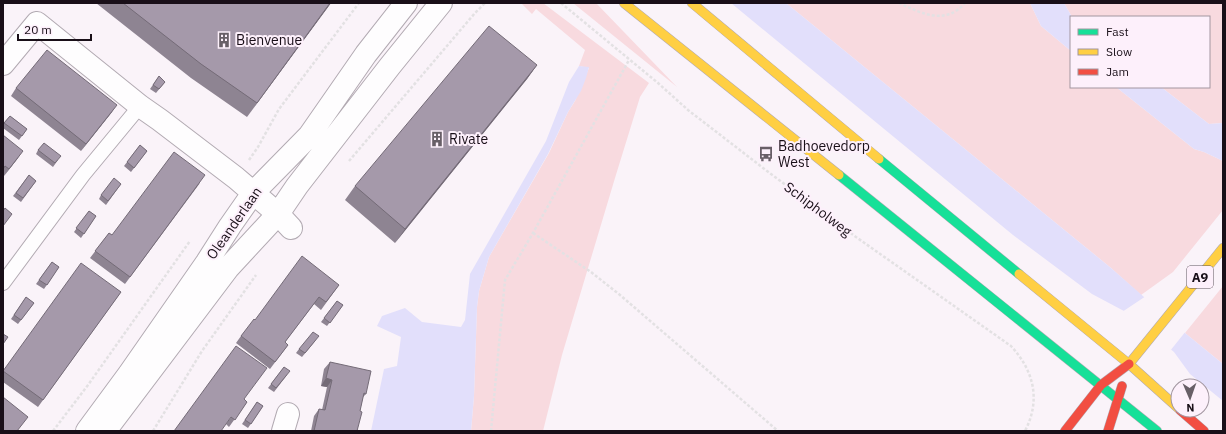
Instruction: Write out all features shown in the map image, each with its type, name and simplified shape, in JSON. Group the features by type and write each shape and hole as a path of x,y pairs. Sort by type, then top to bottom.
{"main road":[{"path":"624,3 1157,431"},
{"path":"692,3 905,181 1129,364 1170,401"},
{"name":"A9","path":"1129,364 1223,248"},
{"path":"1065,431 1101,385 1129,364"},
{"path":"1108,431 1129,364"},
{"path":"1189,418 1204,431"}],"street":[{"name":"Oleanderlaan","path":"87,431 129,374 207,262 253,192 309,136 366,54 406,3"},
{"name":"Oleanderlaan","path":"105,431 228,268 285,221 297,186 390,66 442,3"},
{"path":"3,64 37,23 140,106 236,178 285,221"}],"lane":[{"path":"3,283 83,175 140,106"}],"path":[{"name":"Oleanderlaan","path":"236,178 258,148 279,109 359,3"},
{"path":"348,162 485,3"},
{"name":"Schipholweg","path":"561,3 688,110 773,176 856,237 1011,346 1026,365 1033,385 1032,416 1026,431"},
{"path":"899,3 931,16 943,16 950,14 964,3"},
{"path":"491,431 505,280 533,233 629,60"},
{"path":"533,233 591,272 620,295 778,431"},
{"name":"Oleanderlaan","path":"53,431 88,385 194,236"},
{"path":"152,431 202,352 259,271"}],"shaded area":[{"path":"521,3 543,3 649,83 640,97 615,178 562,355 543,431 471,431 474,396 477,307 479,291 489,257 549,153 568,112 575,101 589,68 579,66 585,50 536,9 532,14"},
{"path":"573,3 596,3 677,87"},
{"path":"731,3 786,3 1111,268 1223,364 1223,401 1210,390 1210,378 1195,378 1190,374 1174,352 1124,311 1092,294 1013,235"},
{"path":"786,3 1030,3 1041,26 1070,50 1070,88 1117,88 1194,149 1223,161 1223,210 1173,272 1141,295 1111,268"},
{"path":"1030,3 1064,3 1071,16 1070,16 1070,50 1041,26"},
{"path":"1064,3 1223,3 1223,123 1209,124 1162,88 1210,88 1210,16 1071,16"},
{"path":"579,66 589,67 581,91 568,112 548,154 489,257 479,291 477,307 474,396 471,431 371,431 384,369 397,366 401,337 377,326 382,316 405,308 422,322 461,327 465,320 470,274 546,141 569,82"},
{"path":"1117,88 1162,88 1209,124 1223,123 1223,161 1194,149"},
{"path":"1223,286 1223,364 1185,333"}],"pier":[{"path":"1146,296 1186,331 1170,351 1122,312"}],"building":[{"name":"Bienvenue","path":"123,3 330,3 257,103 201,64"},
{"name":"Rivate","path":"489,26 537,65 405,229 355,186"},
{"path":"47,50 117,105 86,144 16,88"},
{"path":"159,76 165,82 159,89 153,85"},
{"path":"10,116 27,129 22,136 4,123"},
{"path":"3,135 23,151 9,169 5,166 3,169"},
{"path":"44,143 61,156 55,163 38,150"},
{"path":"140,145 147,151 134,168 127,162"},
{"path":"174,152 205,175 130,277 95,251 109,233 112,235"},
{"path":"29,175 36,181 23,198 16,193"},
{"path":"114,178 121,184 108,201 101,195"},
{"path":"5,208 12,214 3,226 3,211"},
{"path":"89,211 96,216 84,234 76,228"},
{"path":"302,256 339,285 326,302 319,297 285,342 288,345 275,362 241,336 254,319 255,320"},
{"path":"52,262 59,267 47,285 39,280"},
{"path":"81,263 121,292 43,400 3,371"},
{"path":"26,297 34,303 21,320 14,315"},
{"path":"337,301 343,305 330,323 324,318"},
{"path":"313,332 319,336 305,353 299,349"},
{"path":"3,334 8,337 3,344"},
{"path":"236,346 267,368 244,399 247,402 235,420 231,417 221,431 174,431"},
{"path":"330,362 371,371 366,394 364,393 360,411 362,412 357,431 314,431 319,409 325,410 332,380 326,378"},
{"path":"284,367 290,371 276,388 271,384"},
{"path":"3,397 28,417 17,431 3,431"},
{"path":"257,402 263,406 251,424 245,420"}],"traffic: fast":[{"path":"879,159 1019,274"},
{"path":"839,175 1157,431"}],"traffic: slow":[{"path":"624,3 839,175"},
{"path":"692,3 879,159"},
{"path":"1129,364 1223,248"},
{"path":"1019,274 1129,364 1170,401"}],"traffic: jam":[{"path":"1065,431 1101,385 1129,364"},
{"path":"1108,431 1122,386"},
{"path":"1189,418 1204,431"}],"place":[{"name":"Bienvenue","path":"224,40"},
{"name":"Rivate","path":"437,139"},
{"name":"Badhoevedorp West","path":"766,154"}]}
